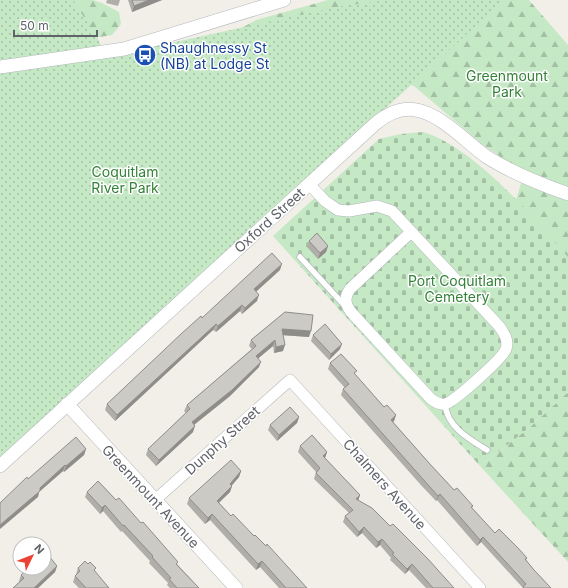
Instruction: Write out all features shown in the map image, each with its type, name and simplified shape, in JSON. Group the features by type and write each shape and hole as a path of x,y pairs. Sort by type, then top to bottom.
{"street":[{"path":"0,67 124,48 284,0"},
{"name":"Oxford Street","path":"0,466 66,404 382,118 397,111 411,109 431,115 501,165 530,180 568,194"},
{"path":"309,184 334,208 349,211 374,207 392,211 499,326 507,341 504,353 456,397 445,404 440,404 431,399 351,312 345,300 350,289 411,232"},
{"name":"Dunphy Street","path":"155,500 290,380"},
{"name":"Chalmers Avenue","path":"290,380 480,588"},
{"name":"Greenmount Avenue","path":"66,404 236,588"}],"lane":[{"path":"300,257 351,312"},
{"path":"445,404 447,417 457,429 487,450"}],"green space":[{"path":"0,0 93,0 119,12 121,24 112,35 87,39"},
{"name":"Coquitlam River Park","path":"0,0 73,0 98,39 106,57 342,6 390,0 504,0 0,461"},
{"name":"Greenmount Park","path":"328,0 529,0 568,45 568,259 516,200 525,170 505,160 482,144 414,86 229,35 256,20"},
{"name":"Port Coquitlam Cemetery","path":"423,132 442,140 462,152 482,167 521,204 568,257 568,392 530,427 480,466 273,236 379,139 401,134"},
{"path":"568,392 568,562 480,466 530,427"}],"building":[{"path":"132,0 149,0 134,6"},
{"path":"317,233 328,246 320,253 309,241"},
{"path":"272,253 282,264 254,289 259,295 245,308 242,305 218,326 216,324 117,415 107,404 181,334 201,316 202,318"},
{"path":"285,312 313,315 311,331 282,329 285,345 276,347 275,340 256,356 261,362 232,390 192,422 195,426 159,460 148,449 190,409 187,405 256,346 251,340"},
{"path":"325,324 342,344 331,354 313,335"},
{"path":"341,354 357,371 354,373 384,407 387,405 396,415 391,420 429,463 454,490 457,488 473,506 471,507 495,533 499,529 518,548 527,558 525,559 534,570 551,588 524,588 523,587 526,584 483,537 480,540 440,494 438,496 343,389 349,384 330,363"},
{"path":"290,407 299,417 279,435 270,425"},
{"path":"312,435 327,452 323,456 360,495 356,499 372,508 390,526 393,524 454,588 433,588 412,564 407,569 392,554 394,553 382,539 378,542 364,527 359,532 345,516 353,510 316,473 320,468 300,446"},
{"path":"76,437 86,449 66,466 65,465 40,488 40,491 0,525 0,503 27,477 28,479"},
{"path":"231,460 241,471 230,484 232,486 217,501 231,516 233,514 254,536 255,535 266,546 267,544 307,588 286,588 262,561 258,564 212,514 208,518 189,498"},
{"path":"98,481 116,500 119,498 141,523 143,522 178,562 176,564 199,588 177,588 169,579 171,578 152,557 153,556 124,525 123,526 105,505 102,508 87,492"},
{"path":"52,560 57,566 52,571"},
{"path":"85,561 88,564 90,562 96,568 94,570 109,588 86,588 75,576 80,571 78,568"},
{"path":"22,576 47,576 34,588 13,588 24,578"}],"place":[{"name":"Shaughnessy St (NB) at Lodge St","path":"145,55"}]}
